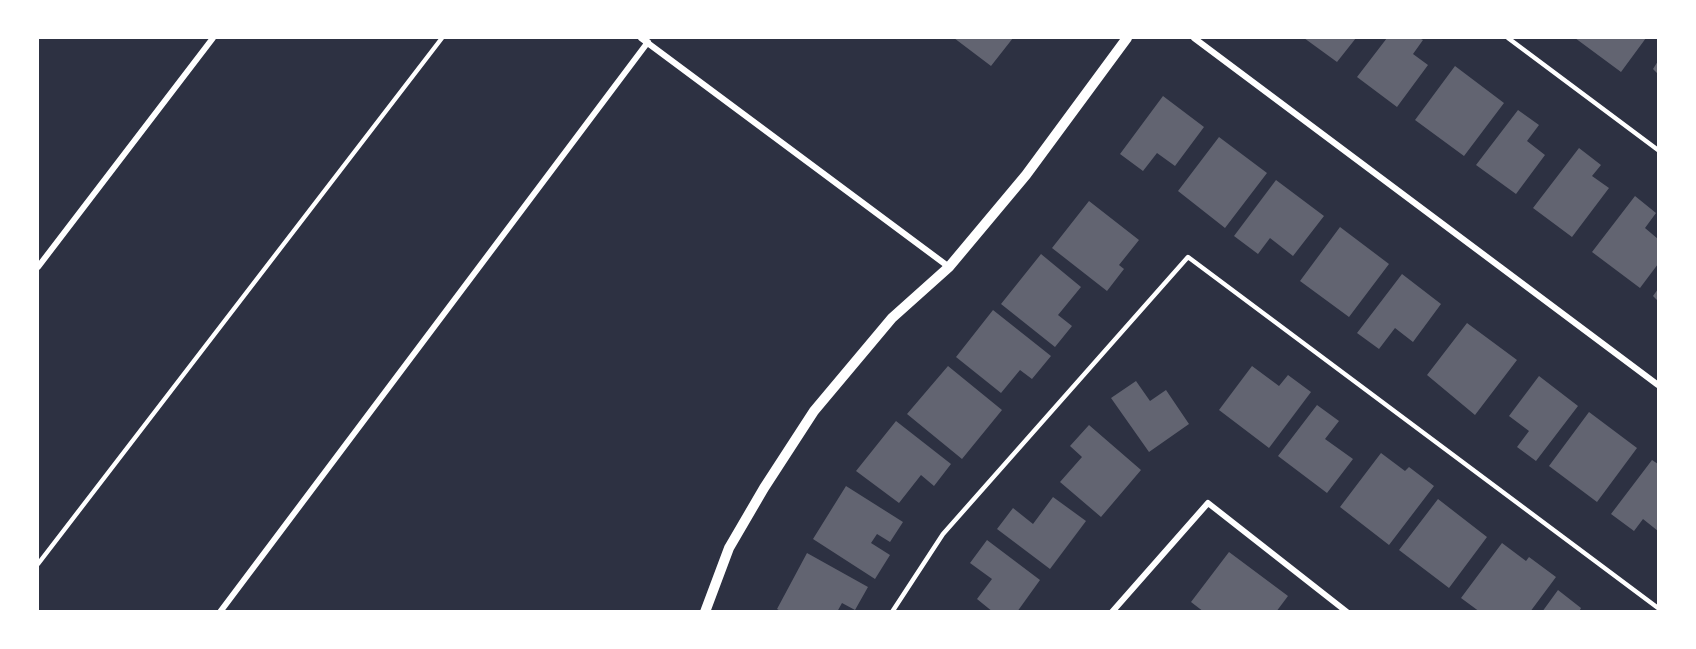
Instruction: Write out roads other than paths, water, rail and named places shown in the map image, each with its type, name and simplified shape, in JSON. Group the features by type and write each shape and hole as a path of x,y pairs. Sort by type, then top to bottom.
{"street":[{"path":"38,267 213,38"},
{"path":"641,38 949,267"},
{"path":"705,612 729,548 764,488 814,411 892,318 949,267 1026,175 1127,38"},
{"path":"1194,38 1659,384"},
{"path":"220,612 648,42"},
{"path":"1112,612 1208,503 1347,612"}],"lane":[{"path":"38,564 442,38"},
{"path":"1508,38 1659,150"},
{"path":"891,612 942,534 1188,258 1659,608"}]}
